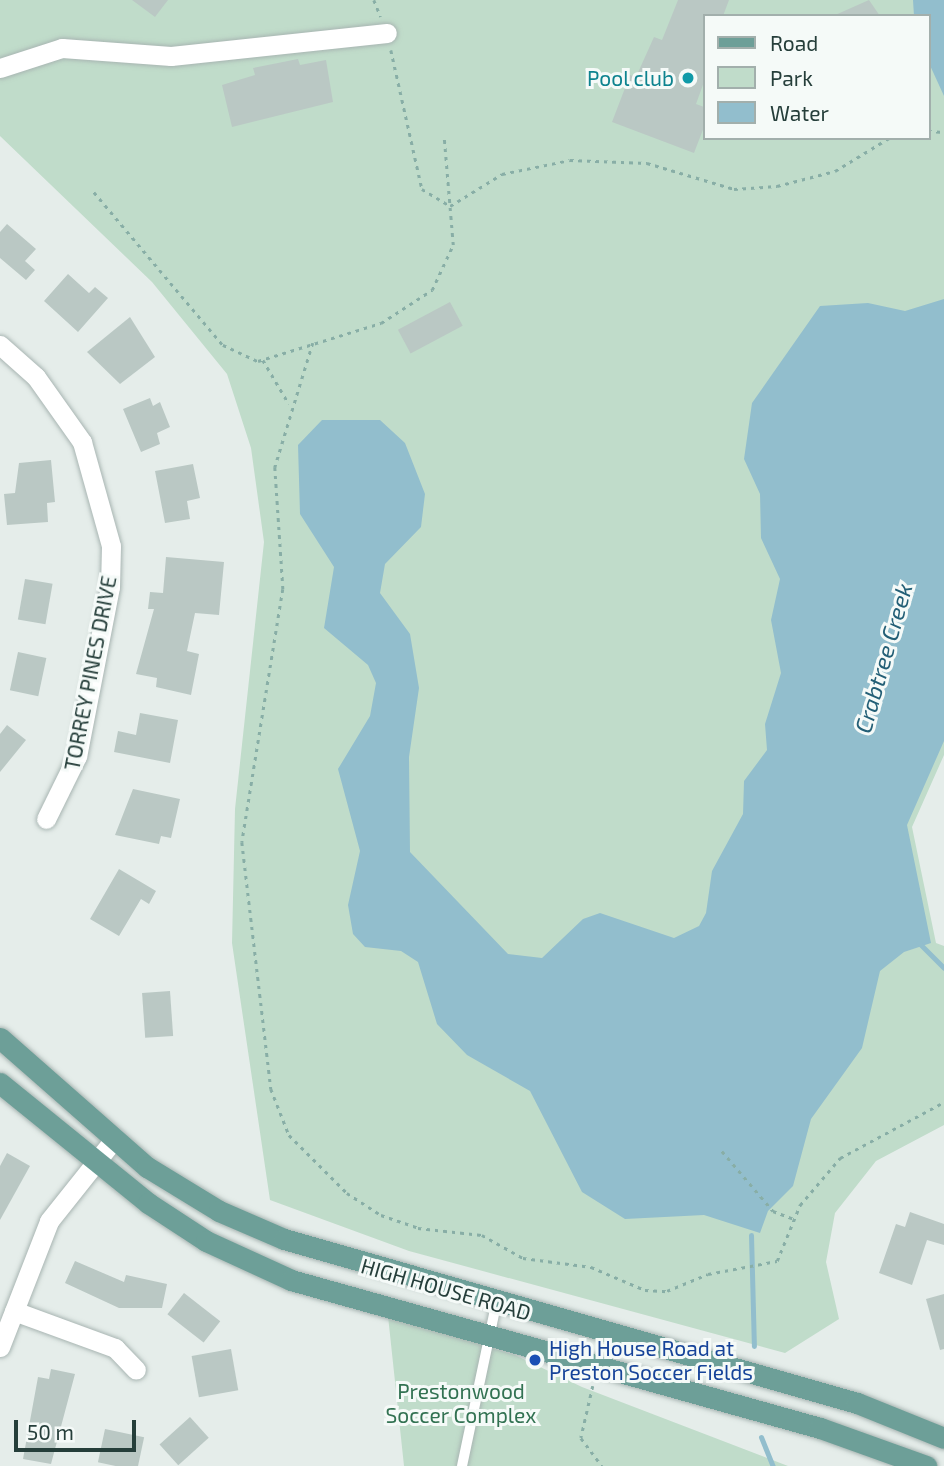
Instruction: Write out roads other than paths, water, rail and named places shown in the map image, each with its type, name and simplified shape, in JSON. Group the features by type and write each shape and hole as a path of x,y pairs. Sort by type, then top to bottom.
{"main road":[{"name":"HIGH HOUSE ROAD","path":"0,1038 147,1167 229,1216 350,1261 857,1403 944,1438"},
{"name":"HIGH HOUSE ROAD","path":"0,1083 93,1164 206,1241 291,1280 820,1428 926,1466"}],"street":[{"path":"0,68 62,48 171,56 387,33"},
{"name":"TORREY PINES DRIVE","path":"0,345 36,377 82,442 111,546 110,587 77,756 46,819"},
{"path":"0,1348 49,1221 115,1138"},
{"path":"13,1311 115,1348 136,1370"}],"lane":[{"path":"462,1466 496,1304"}],"water":[{"path":"913,0 944,0 944,96 930,65 930,14 914,14"},
{"name":"Crabtree Creek","path":"944,299 944,741 907,825 931,943 904,952 880,971 862,1048 811,1119 793,1186 768,1211 760,1233 704,1215 625,1219 582,1192 530,1091 467,1055 437,1024 418,962 401,951 365,947 353,934 348,905 360,851 338,769 370,716 376,683 368,665 324,628 334,567 300,514 298,445 322,420 380,420 405,443 425,494 421,527 385,564 380,593 410,634 419,688 409,757 410,852 508,954 542,958 583,919 600,913 674,938 699,926 706,913 712,871 743,814 744,781 767,750 765,724 781,673 771,620 780,579 761,538 760,494 744,459 752,403 820,306 868,303 905,311"}],"waterway":[{"path":"919,943 944,968"},
{"path":"751,1235 754,1346"},
{"path":"761,1437 773,1466"}],"place":[{"name":"Pool club","path":"688,78"},
{"name":"High House Road at Preston Soccer Fields","path":"535,1360"}],"park label":[{"name":"Prestonwood Soccer Complex","path":"461,1403"}]}
